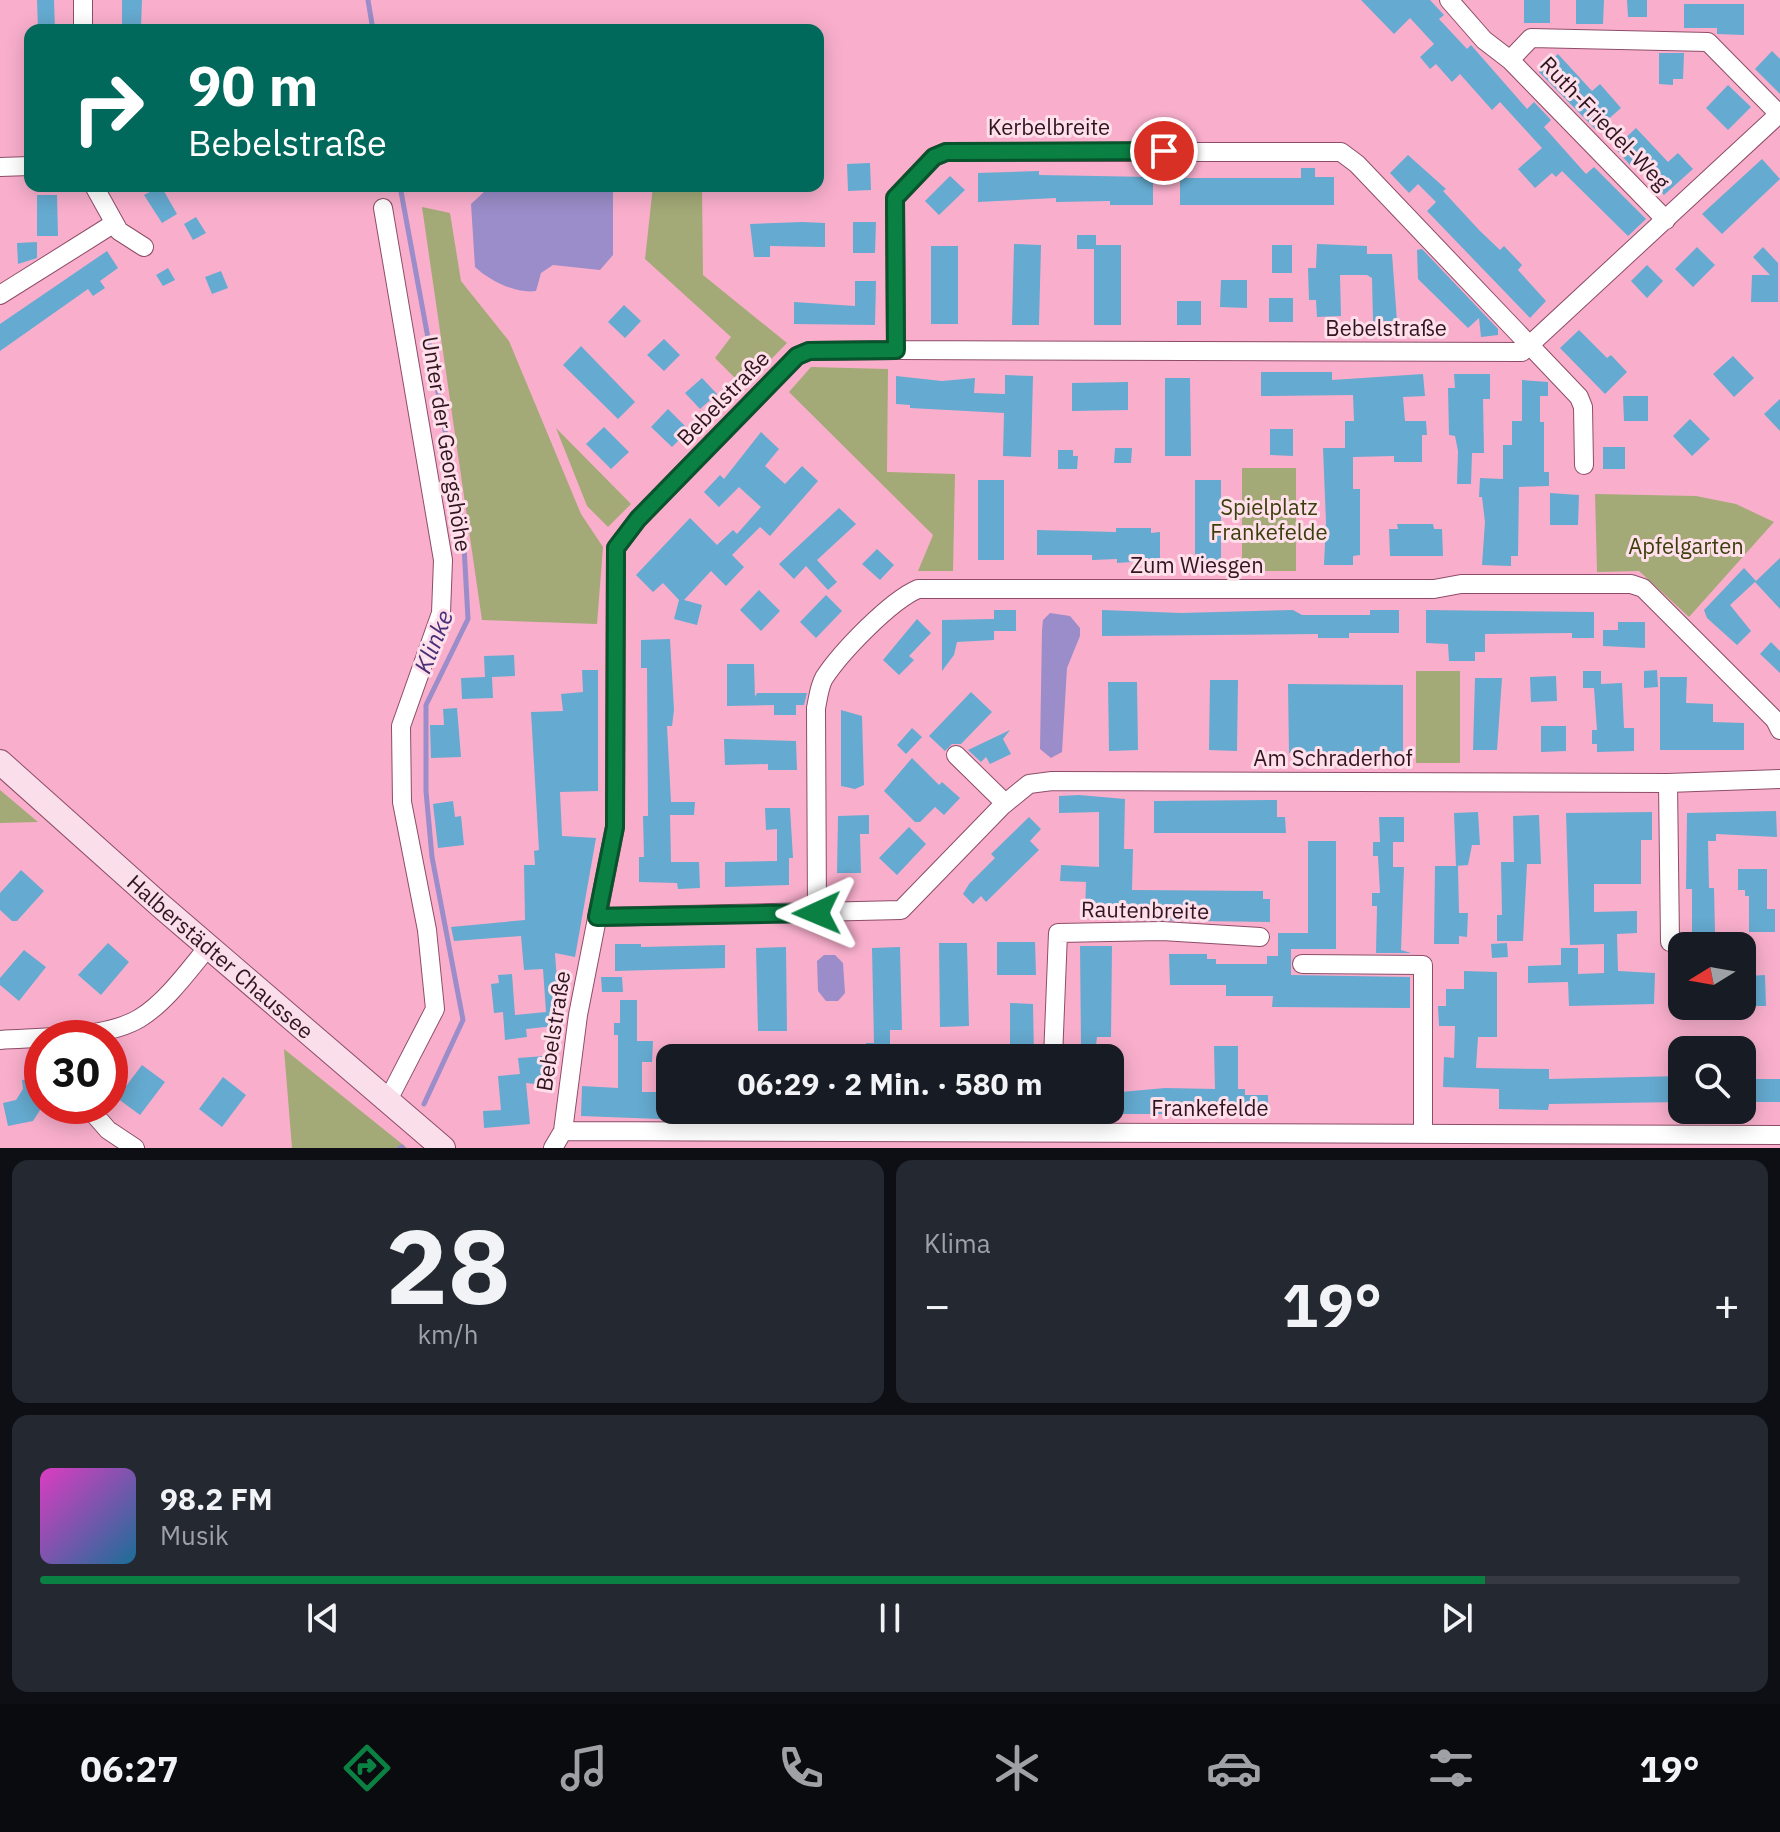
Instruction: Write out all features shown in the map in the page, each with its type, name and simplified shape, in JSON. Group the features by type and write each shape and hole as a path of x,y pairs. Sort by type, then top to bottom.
{"main road":[{"name":"Halberstädter Chaussee","path":"0,762 208,947 443,1148"}],"street":[{"path":"83,0 83,24"},
{"name":"Ruth-Friedel-Weg","path":"1449,0 1484,40 1510,60 1666,220"},
{"name":"Ruth-Friedel-Weg","path":"1510,60 1531,38 1708,42 1779,113"},
{"path":"1584,465 1583,407 1579,397 1530,348 1779,113"},
{"name":"Kerbelbreite","path":"896,350 895,198 934,157 946,152 1164,151 1341,152 1357,164 1530,348"},
{"path":"0,167 24,166"},
{"path":"97,192 113,224 126,237 144,247"},
{"name":"Unter der Georgshöhe","path":"383,208 443,560 441,613 401,726 402,802 427,930 435,1009 395,1106"},
{"path":"0,295 113,224"},
{"name":"Bebelstraße","path":"563,1131 578,1015 615,827 616,548 638,519 797,356 809,351 896,350 1509,352 1530,348"},
{"name":"Zum Wiesgen","path":"817,913 816,708 822,681 839,659 904,595 918,589 1434,589 1461,584 1631,584 1643,588 1775,720 1780,730"},
{"path":"956,755 1005,803"},
{"name":"Am Schraderhof","path":"597,917 901,910 1005,803 1029,784 1052,781 1668,783 1780,779"},
{"path":"1668,783 1670,932"},
{"name":"Rautenbreite","path":"1054,1044 1058,933 1162,931 1260,937"},
{"path":"128,1023 141,1018 208,947"},
{"path":"1302,964 1423,965 1423,1133"},
{"path":"0,1040 24,1039"},
{"path":"103,1124 135,1148"},
{"path":"1051,1124 1051,1131"},
{"path":"553,1148 563,1131"},
{"name":"Frankefelde","path":"563,1131 1780,1135"}],"green space":[{"path":"652,192 702,192 703,275 787,343 744,387 715,358 731,337 645,259"},
{"path":"422,207 450,213 461,281 509,341 581,514 603,547 597,624 482,620"},
{"path":"811,367 888,369 887,472 955,474 953,571 918,571 933,535 789,392"},
{"path":"556,428 631,504 608,527 587,506"},
{"name":"Spielplatz Frankefelde","path":"1242,468 1296,468 1296,571 1242,571"},
{"name":"Apfelgarten","path":"1595,494 1696,496 1736,504 1774,522 1689,617 1639,571 1597,572"},
{"path":"1416,671 1460,671 1460,763 1416,763"},
{"path":"0,790 38,822 0,823"},
{"path":"284,1049 407,1148 292,1148"}],"shaded area":[{"path":"484,192 613,192 613,255 600,270 553,265 541,273 536,291 512,288 475,267 471,204"},
{"path":"1050,613 1070,616 1080,628 1080,636 1067,668 1062,752 1051,758 1040,749 1042,630 1043,620"},
{"path":"824,955 835,955 843,963 845,993 838,1001 826,1001 818,991 817,961"}],"building":[{"path":"37,0 54,0 55,24 38,24"},
{"path":"122,0 142,0 141,24 122,24"},
{"path":"1361,0 1430,0 1444,15 1439,19 1467,49 1471,45 1527,109 1534,102 1551,120 1544,127 1586,174 1594,167 1646,219 1628,236 1562,171 1556,177 1552,173 1535,188 1518,169 1542,148 1500,102 1492,110 1460,74 1452,82 1436,64 1430,69 1420,57 1434,44 1410,18 1394,34"},
{"path":"1524,0 1550,0 1550,23 1524,23"},
{"path":"1576,0 1604,0 1603,24 1576,24"},
{"path":"1627,0 1647,0 1647,17 1628,17"},
{"path":"1684,4 1744,4 1744,35 1717,34 1717,28 1684,28"},
{"path":"1772,51 1780,59 1780,94 1755,69"},
{"path":"1659,53 1684,53 1683,79 1673,79 1673,85 1659,84"},
{"path":"1558,54 1592,91 1600,84 1621,108 1596,130 1539,72"},
{"path":"1728,85 1751,107 1728,130 1706,108"},
{"path":"1636,128 1668,162 1678,153 1693,169 1664,195 1634,162 1630,165 1615,148"},
{"path":"1408,155 1446,189 1443,191 1480,231 1500,250 1504,246 1522,265 1518,270 1546,301 1530,318 1427,211 1436,202 1418,184 1409,193 1390,173"},
{"path":"1762,159 1780,179 1722,234 1702,214"},
{"path":"870,163 871,190 848,191 847,164"},
{"path":"1301,168 1315,168 1315,177 1334,177 1334,205 1180,205 1180,178 1301,178"},
{"path":"1039,171 1039,175 1153,177 1153,205 1110,205 1110,201 1056,202 1056,198 978,202 978,173"},
{"path":"950,176 965,190 939,215 925,201"},
{"path":"164,192 177,214 162,223 144,195"},
{"path":"37,195 57,195 58,236 37,236"},
{"path":"196,217 206,233 193,240 184,224"},
{"path":"853,222 876,222 875,253 853,253"},
{"path":"825,223 825,247 770,246 770,257 754,257 750,224"},
{"path":"1077,235 1096,235 1096,245 1121,245 1121,325 1094,325 1094,249 1077,249"},
{"path":"37,242 37,258 18,264 17,243"},
{"path":"1014,244 1041,245 1039,325 1012,325"},
{"path":"1317,244 1367,246 1367,254 1392,254 1397,321 1373,321 1372,278 1367,275 1340,275 1341,316 1317,317 1316,300 1309,300 1308,268 1316,268"},
{"path":"1272,245 1292,245 1292,273 1272,273"},
{"path":"931,246 958,246 958,324 931,324"},
{"path":"1697,247 1715,265 1693,287 1675,269"},
{"path":"1763,247 1778,263 1778,302 1751,302 1752,275 1770,275 1753,257"},
{"path":"1422,249 1498,329 1498,335 1481,337 1479,318 1468,328 1418,279 1417,250"},
{"path":"107,251 118,268 100,281 105,288 93,296 88,289 0,351 0,324"},
{"path":"1647,265 1663,281 1647,298 1631,281"},
{"path":"168,268 175,280 163,286 156,275"},
{"path":"221,271 228,288 212,294 205,277"},
{"path":"1221,280 1247,280 1247,308 1220,307"},
{"path":"855,281 876,281 875,325 794,324 794,302 855,306"},
{"path":"1269,298 1293,298 1293,322 1269,322"},
{"path":"1177,301 1201,301 1201,325 1177,325"},
{"path":"624,305 641,321 625,338 608,322"},
{"path":"1579,330 1607,358 1611,355 1627,372 1605,394 1560,348"},
{"path":"664,339 680,355 664,371 647,355"},
{"path":"581,346 635,402 618,419 563,365"},
{"path":"1733,356 1754,378 1734,397 1713,374"},
{"path":"1261,372 1332,372 1332,380 1423,374 1425,396 1403,397 1405,421 1426,421 1427,435 1422,435 1422,462 1394,462 1394,456 1353,457 1353,489 1360,489 1360,555 1353,556 1353,565 1324,565 1323,448 1345,448 1345,421 1354,421 1353,395 1261,396"},
{"path":"1454,374 1490,374 1490,399 1483,399 1484,453 1472,453 1471,484 1457,484 1458,451 1455,436 1449,435 1448,388 1455,388"},
{"path":"1005,375 1033,376 1031,457 1003,456 1004,413 910,408 910,405 896,404 896,376 942,381 975,378 974,393 1005,394"},
{"path":"702,378 717,394 700,409 685,393"},
{"path":"1165,378 1190,378 1191,456 1165,456"},
{"path":"1522,380 1548,382 1548,396 1540,396 1540,422 1544,422 1544,472 1549,472 1549,486 1519,487 1518,556 1511,556 1511,566 1482,565 1485,522 1482,497 1479,497 1480,478 1503,479 1503,445 1512,445 1512,421 1522,421"},
{"path":"1128,382 1128,410 1072,411 1072,383"},
{"path":"1623,396 1648,396 1648,421 1624,421"},
{"path":"1780,399 1780,431 1764,414"},
{"path":"668,409 689,430 672,447 651,427"},
{"path":"1690,419 1710,439 1692,456 1673,436"},
{"path":"604,427 629,452 611,469 586,444"},
{"path":"1270,429 1293,429 1293,456 1270,455"},
{"path":"761,432 779,449 765,466 785,484 802,466 818,481 770,536 760,527 732,555 744,567 726,586 711,571 684,600 702,605 697,625 674,619 679,600 663,583 653,592 636,575 690,518 717,545 733,530 737,534 761,507 739,487 719,507 704,492 720,475 724,479"},
{"path":"1603,447 1625,447 1625,469 1603,469"},
{"path":"1115,448 1132,448 1131,463 1114,463"},
{"path":"1058,450 1073,450 1073,456 1078,456 1077,469 1058,469"},
{"path":"978,480 1004,480 1004,560 978,560"},
{"path":"1195,480 1221,480 1221,560 1195,560"},
{"path":"1550,493 1579,495 1578,525 1550,525"},
{"path":"839,508 856,524 817,560 837,582 828,590 806,566 794,579 779,564"},
{"path":"1397,524 1433,524 1434,529 1442,529 1443,556 1390,556 1389,529 1398,529"},
{"path":"1116,528 1151,528 1151,533 1160,532 1160,560 1117,563 1117,559 1092,560 1092,555 1037,555 1037,530 1116,532"},
{"path":"877,549 894,565 880,580 862,564"},
{"path":"1780,558 1780,609 1755,582"},
{"path":"1744,568 1756,581 1730,605 1751,631 1737,645 1707,618 1704,610"},
{"path":"759,590 780,611 761,631 740,610"},
{"path":"826,595 842,611 816,638 800,622"},
{"path":"994,610 1016,610 1016,631 994,631 994,640 957,642 954,655 942,671 942,620 994,619"},
{"path":"1102,610 1181,613 1293,610 1302,615 1370,615 1370,610 1399,610 1399,633 1349,633 1349,638 1318,638 1318,634 1102,636"},
{"path":"1426,610 1594,612 1594,638 1572,638 1572,633 1485,634 1485,652 1475,652 1475,661 1449,661 1448,644 1426,643"},
{"path":"917,619 931,633 909,656 914,660 899,675 883,660"},
{"path":"1618,622 1645,622 1645,648 1603,646 1603,630 1618,630"},
{"path":"670,639 674,710 672,726 667,726 671,802 695,802 694,815 670,815 671,862 699,862 700,888 678,889 677,883 639,882 639,857 644,857 643,816 648,816 647,668 641,668 641,640"},
{"path":"1771,642 1780,651 1780,673 1760,654"},
{"path":"514,655 515,676 492,677 493,698 462,699 461,678 485,677 484,656"},
{"path":"727,664 754,664 755,697 757,693 807,693 804,705 796,705 796,715 774,715 774,705 727,706"},
{"path":"582,670 598,670 598,791 560,792 562,836 596,838 575,957 555,953 559,1012 566,1012 564,1025 526,1029 527,1037 505,1040 503,1012 494,1013 491,984 499,983 498,975 512,974 515,1015 546,1012 543,969 524,970 521,936 454,941 451,927 525,920 524,865 535,865 534,851 539,850 531,712 563,711 561,694 583,692"},
{"path":"1657,670 1658,687 1644,688 1644,671"},
{"path":"1583,671 1601,671 1601,684 1622,683 1624,728 1634,728 1634,751 1597,752 1597,744 1592,744 1592,730 1597,730 1594,688 1583,688"},
{"path":"1556,676 1557,701 1531,702 1530,677"},
{"path":"1660,677 1687,677 1686,703 1713,704 1713,722 1744,723 1744,750 1660,750"},
{"path":"1475,678 1502,678 1497,750 1473,750"},
{"path":"1210,680 1238,680 1237,751 1209,750"},
{"path":"1108,682 1137,682 1138,750 1109,751"},
{"path":"1288,684 1403,685 1403,754 1289,753"},
{"path":"971,692 992,712 961,744 952,744 945,751 929,736"},
{"path":"457,708 461,757 431,758 430,725 444,725 443,709"},
{"path":"841,710 862,716 864,785 855,789 841,786"},
{"path":"1541,726 1566,726 1566,751 1541,752"},
{"path":"912,728 922,737 906,754 897,745"},
{"path":"1010,730 1003,739 1011,754 990,764 986,757 981,762 968,750"},
{"path":"724,739 796,741 797,770 768,770 768,764 725,765"},
{"path":"912,758 939,785 942,782 960,798 944,815 935,807 920,822 915,822 884,791"},
{"path":"1059,796 1125,799 1124,849 1133,849 1132,890 1263,891 1263,899 1270,899 1270,922 1128,920 1128,914 1085,913 1086,882 1060,881 1061,865 1099,867 1099,812 1059,813"},
{"path":"1277,800 1277,817 1285,817 1286,833 1154,833 1154,801"},
{"path":"453,801 455,817 461,816 464,845 438,848 433,804"},
{"path":"765,808 790,808 793,858 789,858 789,885 725,887 725,862 777,861 777,829 766,830"},
{"path":"1776,811 1777,837 1716,834 1716,841 1708,841 1709,888 1714,888 1715,932 1692,932 1692,889 1686,889 1687,813"},
{"path":"1478,812 1480,845 1472,845 1468,865 1456,866 1454,813"},
{"path":"1652,812 1652,840 1641,840 1641,884 1594,884 1594,912 1637,911 1637,933 1617,934 1618,971 1655,973 1654,1004 1569,1006 1568,982 1528,983 1528,966 1561,965 1561,948 1578,948 1578,974 1604,973 1604,944 1570,945 1566,813"},
{"path":"869,815 869,834 860,834 861,873 837,873 838,816"},
{"path":"1539,815 1541,864 1527,864 1523,941 1497,941 1497,915 1502,915 1501,862 1514,862 1513,816"},
{"path":"1029,817 1041,829 1030,841 1039,850 986,902 981,896 973,904 963,894 969,884 995,858 991,854"},
{"path":"1379,817 1404,817 1404,842 1393,842 1393,867 1404,867 1401,950 1411,953 1376,953 1377,906 1372,906 1372,893 1380,893 1378,856 1373,856 1373,842 1380,842"},
{"path":"909,827 926,844 897,875 879,858"},
{"path":"1308,841 1336,841 1336,949 1291,949 1291,975 1410,977 1410,1008 1272,1007 1273,996 1226,996 1226,985 1170,985 1169,954 1207,954 1207,959 1216,959 1216,964 1267,964 1267,956 1278,956 1278,933 1308,933"},
{"path":"1435,866 1458,866 1459,913 1468,913 1467,937 1459,936 1459,944 1434,944"},
{"path":"1738,869 1767,869 1767,909 1775,909 1775,932 1749,932 1749,896 1745,896 1745,890 1738,890"},
{"path":"21,870 44,891 17,921 12,921 0,910 0,893"},
{"path":"997,942 1035,942 1036,975 997,975"},
{"path":"108,943 129,962 101,995 78,975"},
{"path":"939,943 967,943 969,1026 940,1027"},
{"path":"1507,943 1508,957 1492,958 1491,944"},
{"path":"615,944 641,944 641,947 725,945 725,968 615,971"},
{"path":"1080,946 1112,946 1111,1037 1097,1037 1096,1044 1081,1044"},
{"path":"786,947 787,1031 758,1031 756,948"},
{"path":"900,947 902,1030 890,1030 890,1044 866,1044 874,1043 872,948"},
{"path":"24,950 46,967 19,1001 0,985 0,978"},
{"path":"1464,971 1497,972 1497,1037 1478,1037 1476,1068 1549,1069 1549,1079 1668,1076 1668,1102 1549,1104 1548,1110 1499,1109 1499,1089 1443,1087 1444,1057 1454,1058 1455,1026 1439,1026 1438,1006 1446,1006 1446,989 1464,989"},
{"path":"1765,975 1766,1006 1756,1006 1756,976"},
{"path":"601,977 622,977 623,992 602,992"},
{"path":"620,1000 637,1000 637,1041 653,1041 652,1062 642,1062 642,1092 656,1092 656,1119 581,1116 582,1086 618,1088 618,1035 614,1035 614,1023 620,1023"},
{"path":"1010,1003 1033,1004 1034,1044 1010,1044"},
{"path":"1214,1046 1238,1046 1238,1089 1245,1089 1245,1095 1268,1095 1268,1114 1124,1114 1124,1092 1165,1088 1215,1089"},
{"path":"558,1055 554,1086 526,1083 530,1124 484,1128 483,1111 501,1110 498,1076 520,1074 518,1058"},
{"path":"142,1065 165,1082 140,1115 128,1106 128,1083"},
{"path":"223,1077 246,1095 222,1127 199,1109"},
{"path":"1756,1079 1780,1079 1780,1102 1756,1102"},
{"path":"24,1080 24,1123 8,1126 3,1103 16,1100 23,1089"}],"waterway":[{"name":"Klinke","path":"368,0 372,24"},
{"name":"Klinke","path":"401,192 463,528 468,619 426,705 426,791 432,857 463,1020 424,1104"}],"route":[{"path":"817,913 597,917 615,827 616,548 638,519 797,356 809,351 896,350 895,198 934,157 946,152 1164,151"}]}
